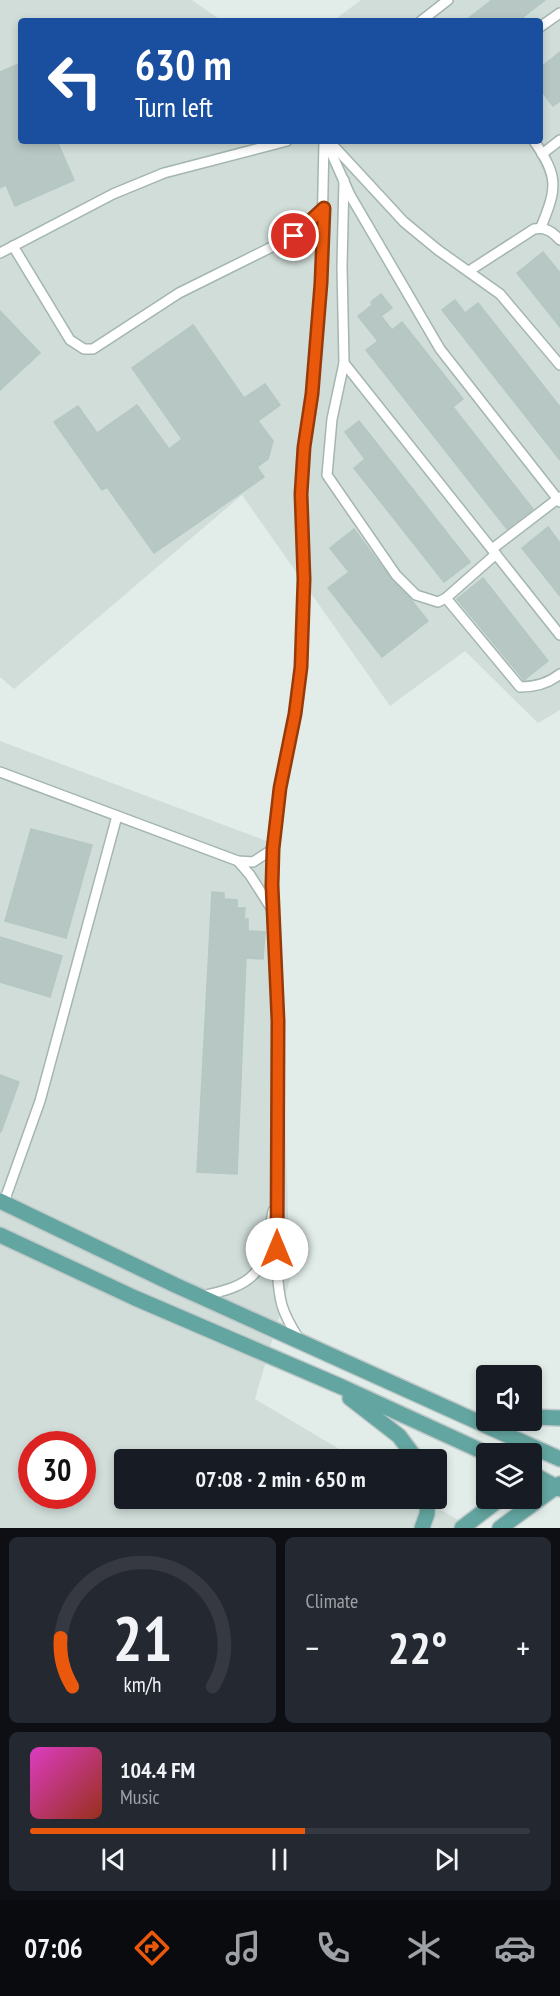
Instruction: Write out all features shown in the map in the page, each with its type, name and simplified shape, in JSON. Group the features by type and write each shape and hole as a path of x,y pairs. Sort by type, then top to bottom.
{"main road":[{"path":"2,1202 200,1297 558,1455"},
{"path":"0,1235 135,1298 326,1380 476,1449"},
{"path":"326,1380 399,1437 408,1449"},
{"path":"457,1412 476,1414"},
{"path":"542,1418 560,1418"},
{"path":"542,1466 558,1455"},
{"path":"500,1528 559,1486 542,1478"},
{"path":"422,1528 427,1509"},
{"path":"462,1528 487,1509"}],"street":[{"path":"429,18 448,0"},
{"path":"543,25 560,14"},
{"path":"543,154 560,140"},
{"path":"0,253 113,194 164,173 275,144"},
{"path":"300,1341 284,1316 279,1298 276,1197 278,1021 272,885 273,849 280,788 295,714 301,667 304,579 301,494 321,283 327,144"},
{"path":"328,144 344,180 350,195 440,349 559,499 494,552 446,598 438,602 416,595 408,589 327,474 332,419 344,363 342,266 344,180"},
{"path":"330,144 404,222 438,250 500,294 560,365"},
{"path":"536,144 547,160 554,183 550,205 541,228"},
{"path":"13,246 70,340 84,349 93,349 179,293 294,236 324,208"},
{"path":"469,271 534,229 541,228 552,232 560,240"},
{"path":"344,363 560,635"},
{"path":"446,598 520,687 540,684 560,674"},
{"path":"0,772 238,861 253,862 273,849"},
{"path":"2,1202 40,1101 117,816"},
{"path":"238,861 250,875 273,911"},
{"path":"200,1297 226,1290 255,1274 261,1263 276,1197"}],"shaded area":[{"path":"0,0 192,0 218,18 18,18 18,144 543,144 543,18 337,18 361,0 560,0 560,710 538,723 465,651 390,706 242,495 14,689 0,677"},
{"path":"0,741 277,845 290,1279 255,1399 339,1449 114,1449 114,1509 439,1509 472,1528 0,1528"}],"building":[{"path":"492,0 545,0 522,18 469,18"},
{"path":"560,52 560,101 553,106 543,93 543,66"},
{"path":"18,64 18,144 58,144 74,180 15,206 6,185 0,188 0,72"},
{"path":"543,252 560,273 560,327 517,273"},
{"path":"381,294 392,308 381,316 392,330 402,322 463,399 453,407 533,509 507,529 366,350 378,341 358,316"},
{"path":"455,300 465,313 478,303 560,407 560,460 442,310"},
{"path":"0,311 40,353 0,390"},
{"path":"193,325 244,398 265,384 280,405 258,421 273,441 268,459 257,467 264,477 154,553 107,487 102,490 54,422 78,406 97,433 137,405 169,449 182,439 132,368"},
{"path":"359,421 470,562 444,582 354,468 365,459 345,432"},
{"path":"548,527 560,543 560,596 522,548"},
{"path":"354,529 391,579 428,621 382,657 328,588 349,572 330,548"},
{"path":"483,578 548,661 524,680 457,599"},
{"path":"31,829 92,845 66,938 5,921"},
{"path":"212,892 224,893 224,899 237,900 237,908 245,908 244,919 248,919 248,931 265,932 263,959 246,958 237,1174 197,1172"},
{"path":"0,937 62,956 50,997 0,982"},
{"path":"0,1075 19,1082 1,1132 0,1132"}],"route":[{"path":"277,1249 278,1021 272,885 273,849 280,788 295,714 301,667 304,579 301,494 321,283 324,208 294,236"}]}
